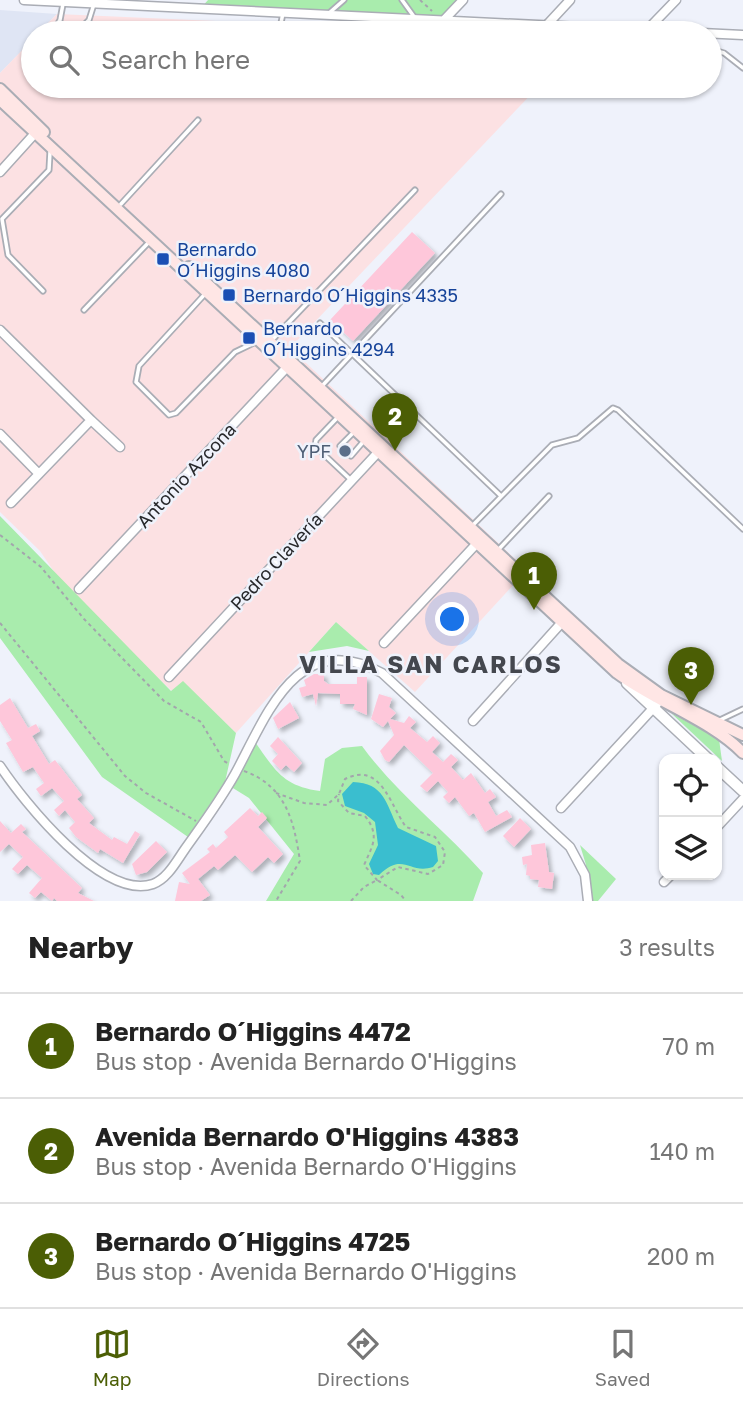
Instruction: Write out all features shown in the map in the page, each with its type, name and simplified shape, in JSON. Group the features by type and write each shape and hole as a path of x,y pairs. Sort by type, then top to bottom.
{"main road":[{"path":"0,89 49,146 118,206 150,240 198,280 206,293 470,527 479,541 496,552 617,673 656,705 743,735"},
{"path":"0,100 38,131 264,343"},
{"path":"317,391 355,431 381,449 564,621 641,682 715,726 743,752"}],"street":[{"path":"24,0 196,4 283,13 443,21 463,0"},
{"path":"551,21 570,0"},
{"path":"656,21 676,0"},
{"path":"722,34 743,35"},
{"path":"0,172 38,131"},
{"path":"0,330 120,447"},
{"name":"Antonio Azcona","path":"79,589 289,365"},
{"path":"11,503 92,420"},
{"path":"0,434 39,474"},
{"name":"Pedro Clavería","path":"169,677 381,449"},
{"path":"384,643 479,541"},
{"path":"473,721 564,621"},
{"path":"0,766 31,808 63,842 99,872 132,887 156,883 166,875 203,825 237,769 273,700 294,678 315,664 330,661 364,663 382,673 570,847 585,875 588,901"},
{"path":"561,808 656,705 703,754"},
{"path":"722,771 741,787"},
{"path":"722,822 743,799"}],"lane":[{"path":"327,15 344,0"},
{"path":"402,0 416,20"},
{"path":"59,21 63,2"},
{"path":"88,21 96,2"},
{"path":"281,21 283,13"},
{"path":"722,53 743,68"},
{"path":"118,206 198,120"},
{"path":"43,291 8,255 2,219 49,170 49,146"},
{"path":"206,293 139,366 136,382 162,412 169,415 176,413 235,352 264,343 415,190"},
{"path":"317,391 501,194"},
{"path":"83,310 150,240"},
{"path":"320,324 502,496"},
{"path":"470,527 552,445 578,438 613,408 743,529"},
{"path":"339,416 315,442 316,448 330,457 352,480"},
{"path":"340,446 355,431"},
{"path":"351,456 365,440"},
{"path":"496,552 549,496"},
{"path":"715,726 743,709"}],"path":[{"path":"420,0 443,21"},
{"path":"0,535 41,567 84,619 164,701 201,722 224,761 237,769 264,778 290,811 300,861 276,901"},
{"path":"0,623 125,776 146,793 203,825"},
{"path":"275,793 304,803 327,805 338,794 345,779 354,775 377,780 395,803 406,827 435,836 445,852 443,865 428,874 398,867 364,887 351,901"},
{"path":"338,794 338,802 349,813 365,816 374,828 376,838 365,865 377,880 406,901"}],"shaded area":[{"path":"0,10 57,14 50,21 21,21 21,51 0,73"},
{"path":"57,14 214,21 50,21"},
{"path":"21,51 21,98 528,98 290,348 527,570 415,692 336,622 236,733 183,682 172,691 74,601 40,551 0,512 0,73"}],"green space":[{"path":"208,0 462,0 443,21 200,9"},
{"path":"0,516 171,691 183,681 236,733 225,782 188,837 102,777 0,638"},
{"path":"336,622 369,651 347,646 309,652"},
{"path":"671,713 719,739 721,754 715,754"},
{"path":"253,739 273,767 287,780 307,789 320,791 325,759 342,748 362,746 405,796 483,873 473,901 266,901 294,854 249,798 228,785"},
{"path":"580,845 616,879 598,901 584,901 586,865"}],"water":[{"path":"353,782 378,790 398,828 436,846 438,861 433,867 425,869 401,864 388,868 379,875 373,874 369,864 378,845 375,822 364,813 345,806 342,794"}],"building":[{"path":"412,232 435,253 353,341 330,320"},
{"path":"314,674 324,674 324,681 328,684 357,684 357,677 367,677 367,715 353,709 355,704 340,704 340,694 318,693 316,706 313,694 302,697 299,688 306,686 304,680"},
{"path":"379,694 392,698 389,707 396,713 390,719 404,723 409,716 416,722 410,728 427,742 433,736 440,743 432,752 443,762 451,754 458,760 451,767 463,780 471,773 485,793 490,789 496,797 488,802 496,816 507,810 512,817 485,832 474,813 469,816 455,797 449,803 443,797 448,792 438,781 427,792 420,786 433,773 404,745 389,762 385,760 380,751 394,735 388,721 383,727 371,719"},
{"path":"10,698 28,728 36,724 40,731 32,736 49,764 55,760 82,795 77,799 94,818 89,823 112,840 114,837 127,844 135,831 140,834 123,863 100,849 98,853 76,837 69,828 75,822 65,810 59,816 54,810 64,801 52,788 41,796 36,789 44,783 33,767 23,772 6,743 12,740 0,721 0,705"},
{"path":"290,702 299,718 278,729 273,718"},
{"path":"278,737 302,763 294,772 286,765 281,770 272,761 278,754 270,746"},
{"path":"250,808 258,816 262,812 267,818 258,827 283,854 274,863 268,857 252,872 235,855 218,870 214,866 198,879 210,895 201,901 175,901 179,882 190,884 182,873 210,852 207,849 213,844 216,848 228,837 224,832"},
{"path":"520,818 531,829 514,847 503,836"},
{"path":"0,821 11,833 21,824 26,829 22,832 82,888 78,893 94,901 57,901 54,898 52,901 41,892 35,898 29,893 42,878 27,865 18,874 12,869 23,857 9,844 0,852"},
{"path":"156,841 167,852 147,872 136,875 132,864"},
{"path":"545,843 549,872 554,873 552,889 538,887 539,880 530,879 530,876 526,875 527,864 523,865 522,857 532,855 531,845"}],"place":[{"name":"Bernardo O´Higgins 4080","path":"163,259"},
{"name":"Bernardo O´Higgins 4335","path":"229,295"},
{"name":"Bernardo O´Higgins 4294","path":"249,338"},
{"name":"YPF","path":"345,451"},
{"name":"Avenida Bernardo O'Higgins 4383","path":"395,451"},
{"name":"Bernardo O´Higgins 4472","path":"534,610"},
{"name":"Bernardo O´Higgins 4725","path":"691,705"}],"district":[{"name":"VILLA SAN CARLOS","path":"431,663"}]}
